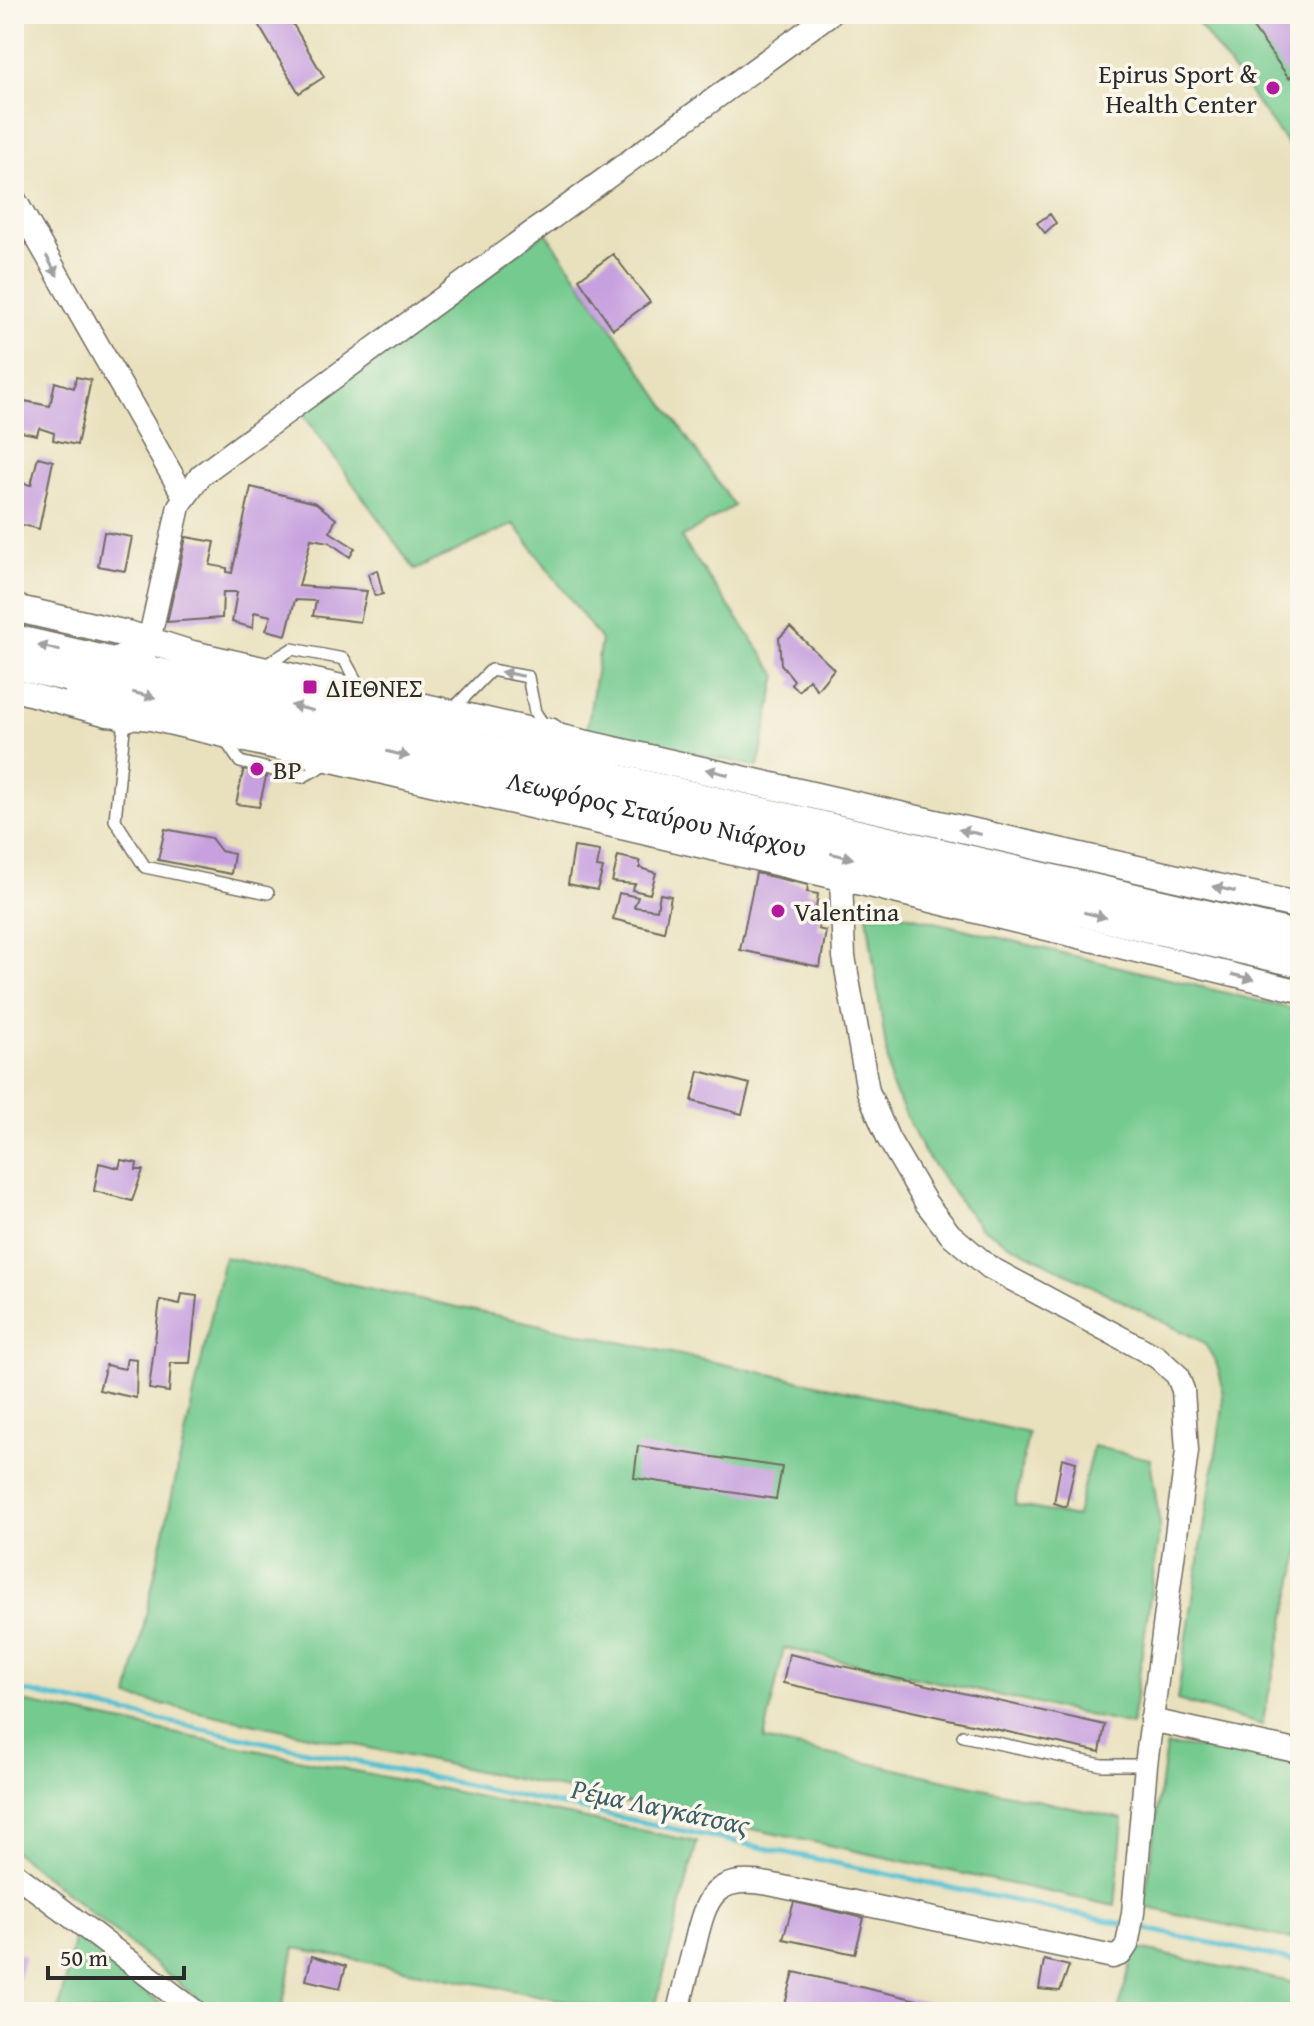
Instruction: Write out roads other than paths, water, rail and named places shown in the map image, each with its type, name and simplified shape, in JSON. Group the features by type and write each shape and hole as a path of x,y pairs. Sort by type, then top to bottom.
{"main road":[{"name":"Λεωφόρος Σταύρου Νιάρχου","path":"14,640 1300,937"},
{"path":"116,664 141,650 149,641"},
{"name":"Λεωφόρος Σταύρου Νιάρχου","path":"14,664 1300,962"},
{"path":"55,674 126,716"},
{"path":"549,733 574,752 668,778 707,801"}],"street":[{"path":"149,641 184,496 201,475 830,14"},
{"path":"14,198 184,496"},
{"path":"14,608 259,669 1300,906"},
{"path":"14,690 94,712 223,736 841,879 1300,991"},
{"path":"678,2012 705,1905 718,1889 736,1881 753,1881 1099,1955 1118,1956 1129,1939 1133,1913 1151,1720 1187,1451 1183,1390 1177,1375 1157,1357 977,1259 950,1234 926,1203 888,1138 868,1091 844,957 841,879"},
{"path":"1151,1720 1300,1752"},
{"path":"17,1883 196,2012"}],"lane":[{"path":"449,712 491,670 528,677 535,712 549,733"},
{"path":"126,716 115,820 145,867 268,893"},
{"path":"963,1736 1102,1765 1146,1765"}],"waterway":[{"name":"Ρέμα Λαγκάτσας","path":"14,1689 1123,1924"},
{"name":"Ρέμα Λαγκάτσας","path":"1137,1927 1300,1962"}],"place":[{"name":"Epirus Sport & Health Center","path":"1273,88"},
{"name":"ΔΙΕΘΝΕΣ","path":"310,687"},
{"name":"BP","path":"257,769"},
{"name":"Valentina","path":"778,911"}]}
